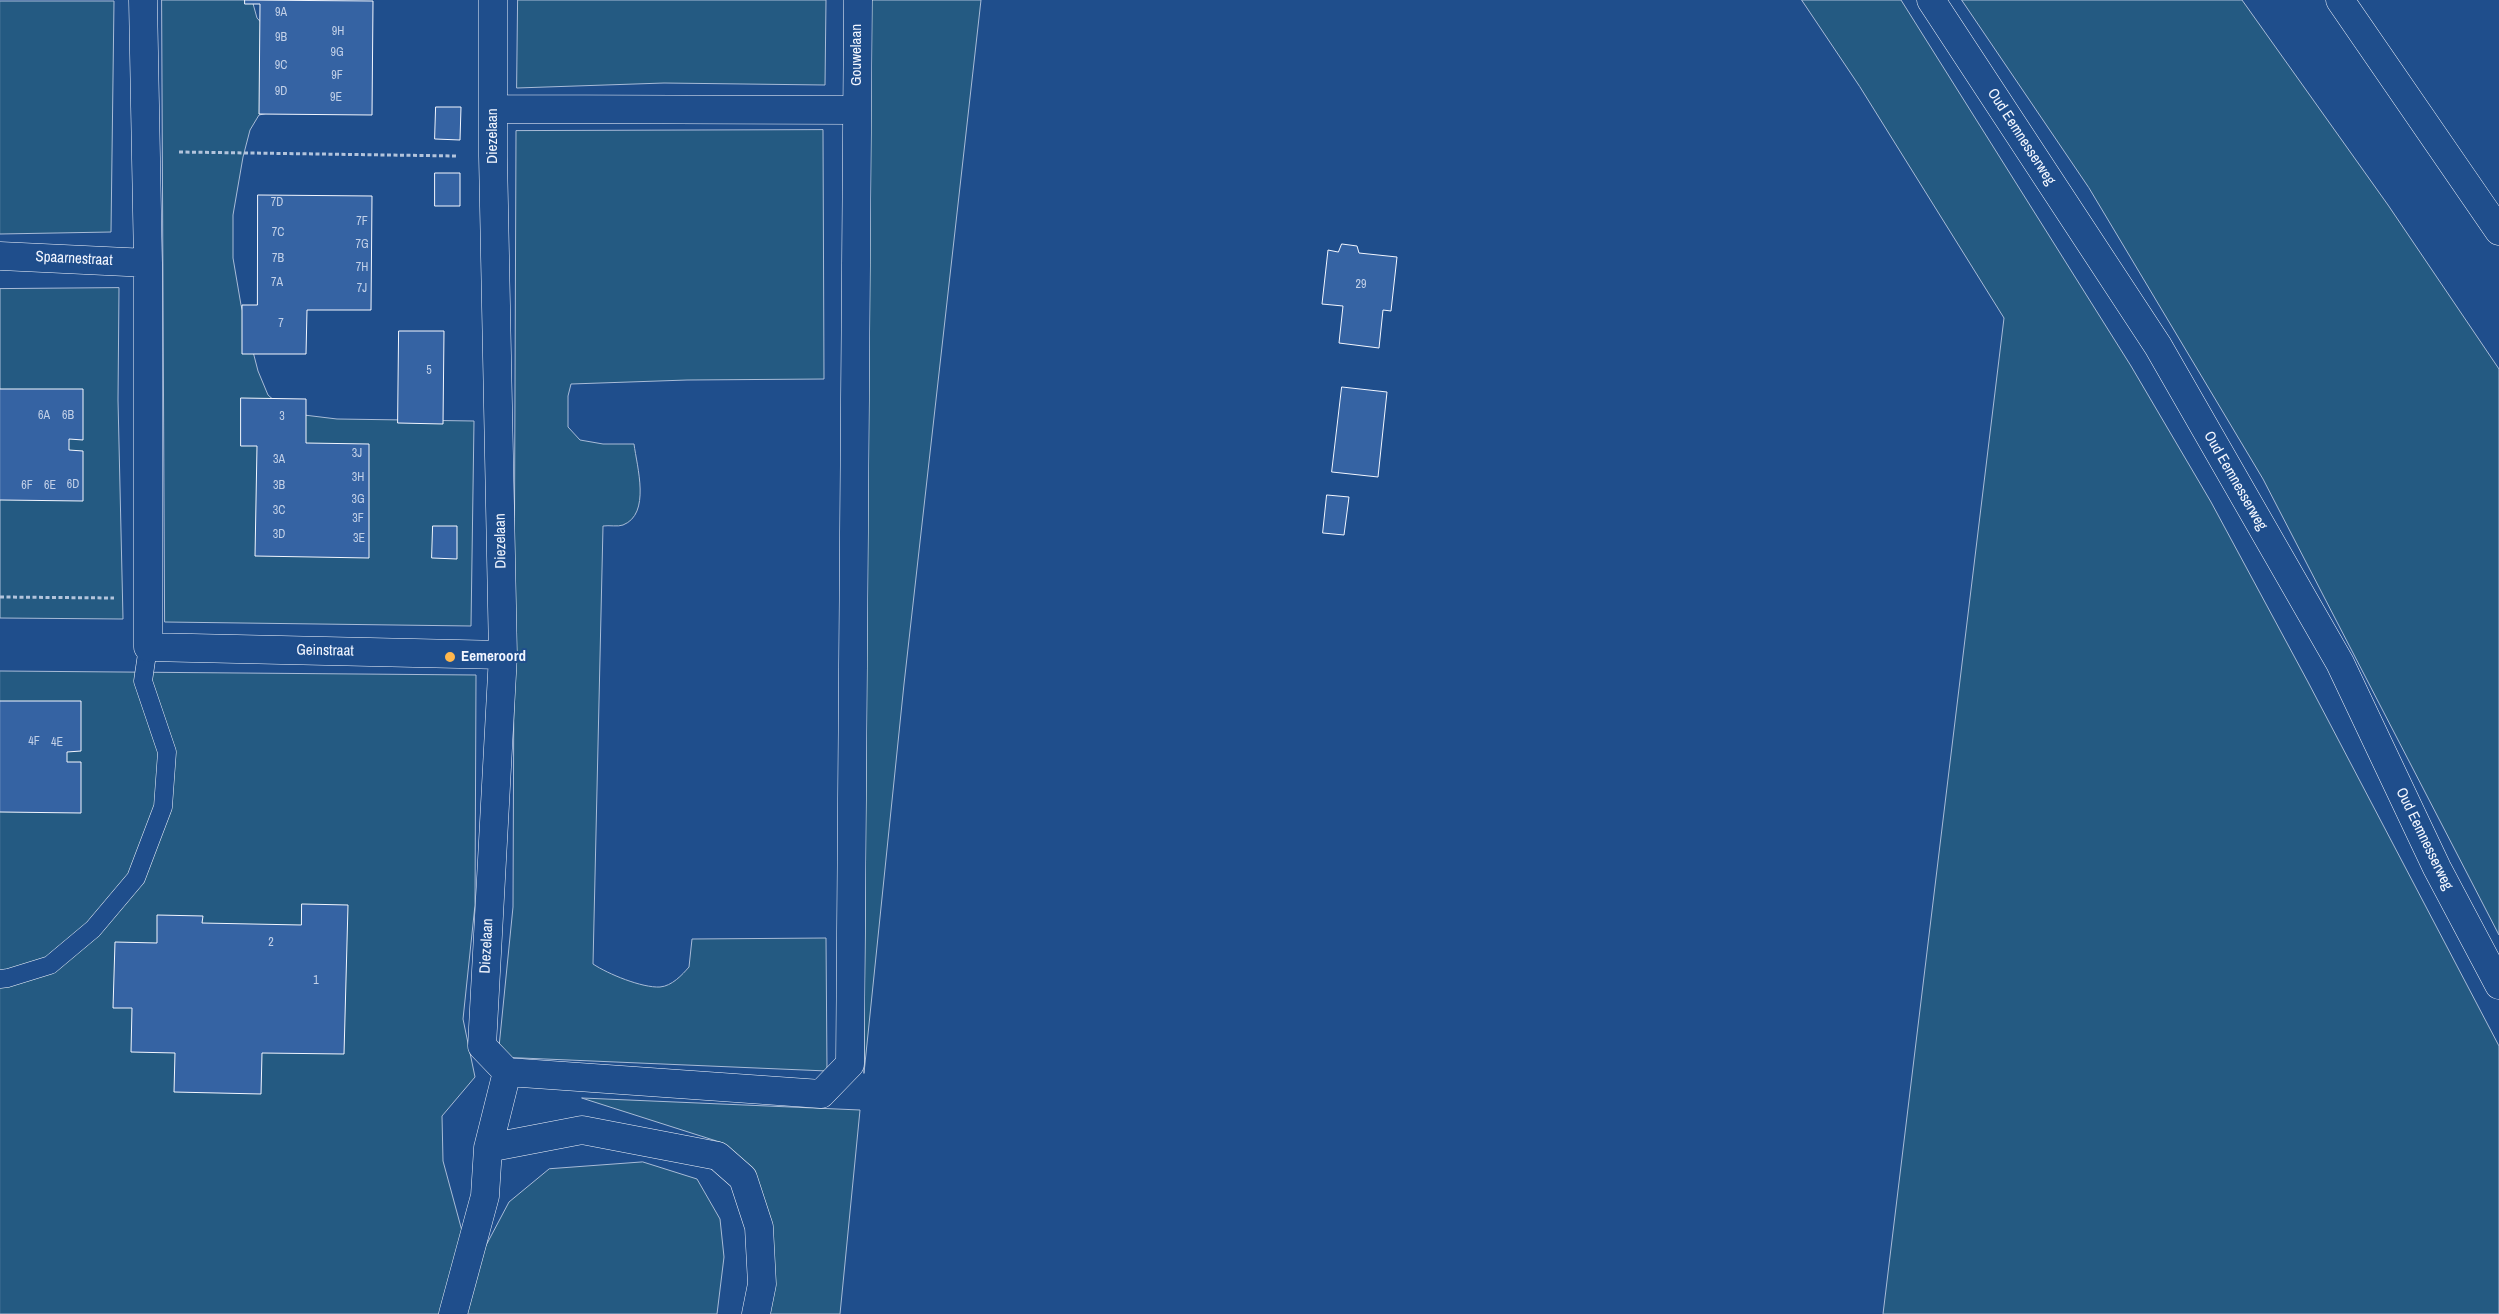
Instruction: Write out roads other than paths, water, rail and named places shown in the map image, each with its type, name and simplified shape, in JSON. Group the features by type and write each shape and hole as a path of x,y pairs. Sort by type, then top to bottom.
{"main road":[{"path":"143,0 148,262 148,647"},
{"name":"Diezelaan","path":"494,0 493,156 503,655 482,1046 506,1072"},
{"name":"Gouwelaan","path":"506,1072 821,1094 850,1064 858,0"},
{"name":"Oud Eemnesserweg","path":"1931,0 2168,364 2340,662 2438,868 2499,985"},
{"path":"2340,0 2499,231"},
{"path":"493,109 857,110"},
{"name":"Spaarnestraat","path":"0,256 148,262"},
{"name":"Geinstraat","path":"148,647 503,655"},
{"path":"453,1314 485,1196 488,1148 506,1072"},
{"path":"488,1148 582,1130 718,1156 743,1178 759,1228 762,1284 756,1314"}],"lane":[{"path":"0,979 50,965 93,929 136,878 163,807 167,752 143,681 148,647"}],"place":[{"name":"Eemeroord","path":"450,657"}]}
